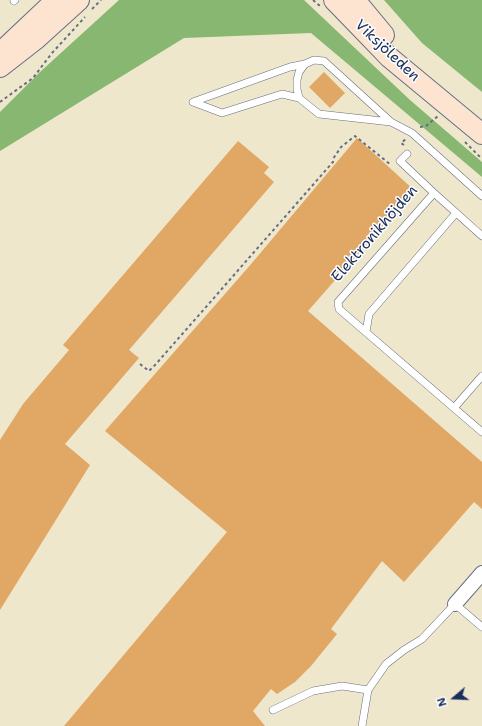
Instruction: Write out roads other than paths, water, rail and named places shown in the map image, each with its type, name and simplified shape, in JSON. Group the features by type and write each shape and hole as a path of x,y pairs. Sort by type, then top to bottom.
{"main road":[{"path":"0,52 56,0"},
{"name":"Viksjöleden","path":"334,0 389,57 482,134"},
{"name":"Viksjöleden","path":"355,0 424,85"},
{"path":"0,67 36,39 86,9"}],"street":[{"path":"455,604 482,573"}],"lane":[{"path":"391,122 319,114 299,98 282,94 222,113 193,102 290,67 305,64 314,60 324,61 391,122 412,133 482,196"},
{"path":"299,98 296,89 297,80 299,72 305,64"},
{"name":"Elektronikhöjden","path":"407,154 400,161 482,236"},
{"name":"Elektronikhöjden","path":"434,193 338,302 339,309 482,432"},
{"path":"366,332 369,314 456,213"},
{"path":"454,408 482,376"},
{"path":"362,726 368,690 386,664 404,650 422,640 455,604 482,627"},
{"path":"273,710 313,692 342,686 368,690"}]}
